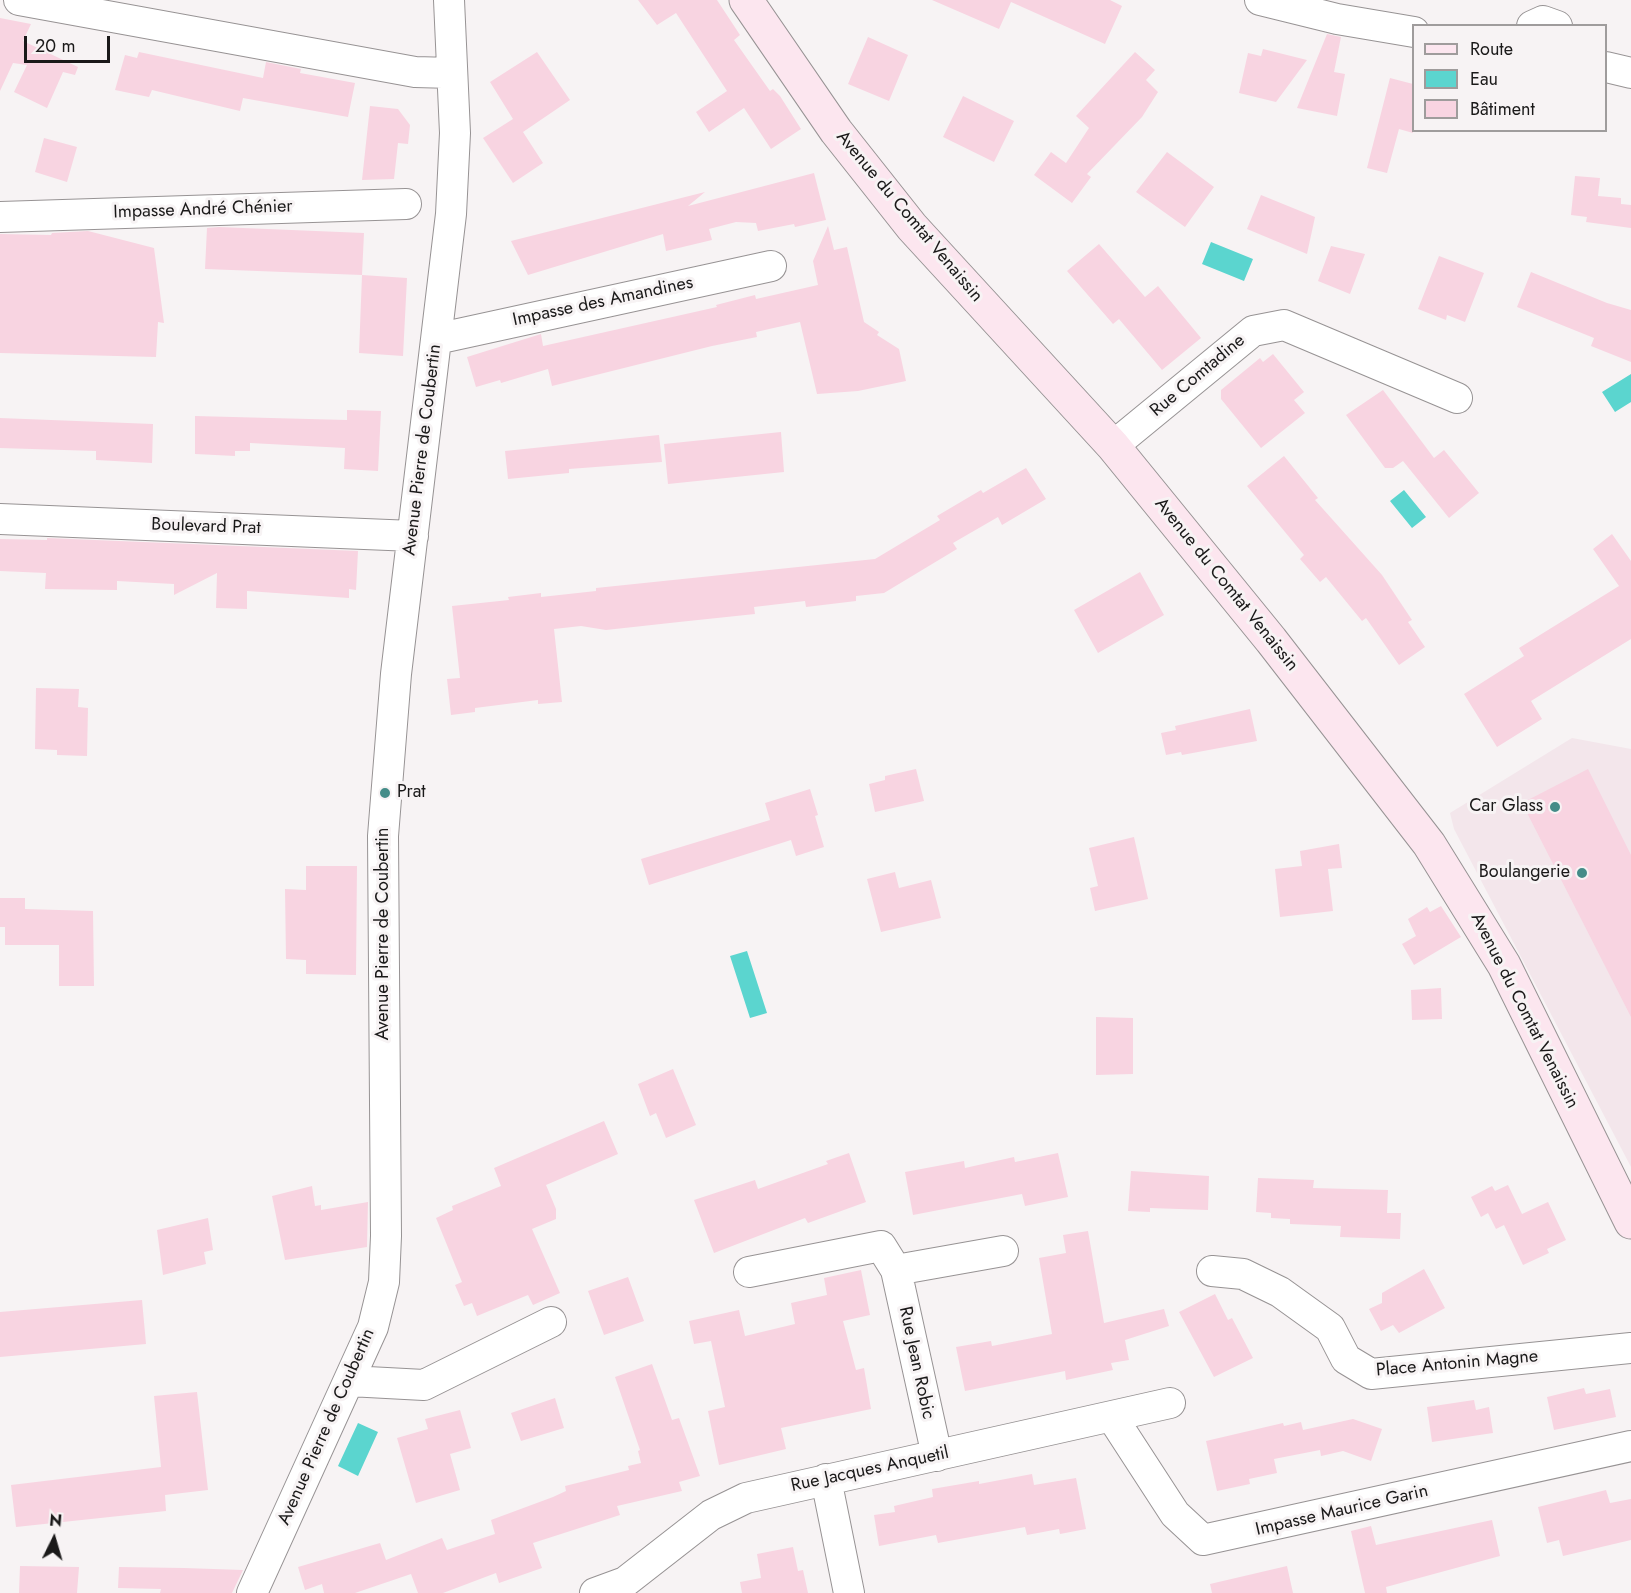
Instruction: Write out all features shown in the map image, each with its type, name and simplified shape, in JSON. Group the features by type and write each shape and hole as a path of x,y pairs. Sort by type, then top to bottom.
{"main road":[{"name":"Avenue du Comtat Venaissin","path":"746,0 836,131 912,227 1113,446 1271,640 1442,864 1504,965 1631,1222"}],"street":[{"path":"19,0 415,72 452,73"},
{"name":"Avenue Pierre de Coubertin","path":"252,1593 373,1328 384,1282 386,1236 383,836 394,686 455,170 448,0"},
{"path":"1260,0 1337,19 1412,32"},
{"path":"1607,67 1631,73"},
{"name":"Impasse André Chénier","path":"0,217 406,204"},
{"name":"Impasse des Amandines","path":"436,339 771,266"},
{"name":"Rue Comtadine","path":"1113,446 1253,331 1284,325 1457,398"},
{"name":"Boulevard Prat","path":"0,519 413,536"},
{"name":"Rue Jean Robic","path":"749,1272 881,1246 897,1270 937,1456"},
{"path":"897,1270 1003,1251"},
{"name":"Place Antonin Magne","path":"1212,1271 1243,1274 1280,1292 1330,1328 1346,1359 1371,1374 1631,1348"},
{"path":"349,1381 424,1385 551,1322"},
{"name":"Rue Jacques Anquetil","path":"595,1593 626,1587 711,1515 746,1498 1112,1418 1170,1403"},
{"name":"Impasse Maurice Garin","path":"1112,1418 1175,1514 1203,1540 1631,1446"},
{"path":"826,1479 849,1593"}],"shaded area":[{"path":"1572,738 1631,749 1631,1167 1454,829 1450,813"}],"water":[{"path":"1211,242 1253,259 1244,281 1202,264"},
{"path":"1631,374 1631,402 1615,412 1602,392"},
{"path":"1404,490 1426,517 1412,528 1390,501"},
{"path":"747,951 767,1013 750,1018 730,956"},
{"path":"358,1423 378,1432 358,1476 338,1466"}],"building":[{"path":"638,0 717,0 740,35 734,40 770,91 773,89 780,96 801,129 771,149 744,108 709,132 696,112 727,91 676,13 657,25"},
{"path":"932,0 1110,0 1122,6 1105,44 1011,2 999,29"},
{"path":"0,18 31,24 23,41 78,67 75,75 63,72 47,108 14,92 27,65 13,63 0,91"},
{"path":"1327,34 1341,37 1334,72 1345,74 1337,116 1297,108"},
{"path":"868,37 908,55 889,101 848,84"},
{"path":"1263,49 1307,60 1276,102 1239,93 1248,53 1261,56"},
{"path":"139,52 263,78 266,62 301,69 300,73 355,83 348,117 243,98 240,111 152,90 149,97 115,90 125,55 137,58"},
{"path":"537,52 570,100 523,132 543,163 513,183 483,138 513,119 490,82"},
{"path":"1135,52 1155,70 1146,80 1158,92 1142,117 1087,174 1091,177 1072,203 1034,175 1051,152 1066,163 1089,128 1076,116"},
{"path":"1390,78 1412,84 1413,133 1399,129 1387,173 1367,168"},
{"path":"963,96 1014,121 994,162 943,137"},
{"path":"370,106 398,109 410,125 408,144 398,143 394,179 362,180"},
{"path":"44,138 77,147 67,182 35,172"},
{"path":"1167,152 1214,187 1185,227 1136,192"},
{"path":"814,173 826,220 795,227 794,224 758,231 756,223 736,222 709,229 712,240 666,251 663,234 528,275 511,241 705,192 688,206"},
{"path":"1575,176 1600,178 1598,196 1621,198 1621,204 1631,205 1631,228 1586,222 1587,217 1571,215"},
{"path":"1261,195 1315,217 1307,254 1247,229"},
{"path":"828,226 834,250 847,247 864,322 879,332 877,335 899,349 906,381 858,391 817,394 800,322 756,332 757,337 552,386 548,369 501,383 500,380 476,387 467,357 541,334 543,346 717,307 716,305 755,295 756,299 818,285 813,261"},
{"path":"207,228 364,233 362,275 205,269"},
{"path":"88,231 154,248 164,323 158,322 156,357 0,353 0,234 51,235 52,233"},
{"path":"1099,244 1145,297 1158,286 1201,338 1162,370 1119,319 1113,324 1067,271"},
{"path":"1331,246 1365,254 1350,294 1318,281"},
{"path":"1439,256 1484,273 1465,322 1447,315 1446,320 1418,309"},
{"path":"1531,272 1607,303 1631,310 1631,362 1591,346 1594,338 1517,307"},
{"path":"362,275 407,278 403,356 359,353"},
{"path":"1273,354 1304,392 1294,400 1305,413 1261,448 1221,399 1221,390 1260,358 1263,362"},
{"path":"1383,390 1434,458 1444,450 1479,493 1449,518 1403,461 1393,468 1385,468 1346,415"},
{"path":"347,410 381,411 378,471 344,469 345,448 250,443 250,451 235,451 235,456 195,454 195,416 347,420"},
{"path":"0,418 153,424 152,463 96,460 96,451 0,448"},
{"path":"781,432 784,472 668,484 664,444"},
{"path":"659,435 662,462 569,469 569,473 508,479 505,451"},
{"path":"1284,456 1318,498 1315,500 1382,575 1412,620 1408,622 1425,647 1399,665 1366,618 1362,621 1326,577 1320,582 1300,559 1304,555 1247,486"},
{"path":"1026,468 1046,499 1002,525 998,517 953,543 957,549 884,593 856,596 856,601 806,607 805,601 754,607 755,614 606,630 581,626 554,629 562,702 538,704 538,700 475,708 475,712 451,715 447,679 460,678 452,606 509,600 508,597 541,593 541,597 596,591 596,588 875,559 940,520 937,516 981,490 983,493"},
{"path":"1612,534 1631,561 1631,639 1531,701 1542,719 1497,747 1464,694 1524,656 1519,648 1619,586 1593,549"},
{"path":"47,538 358,551 356,590 349,589 349,598 247,591 247,609 216,608 217,573 174,595 174,584 117,581 117,590 45,589 46,573 0,571 0,539 47,540"},
{"path":"1140,572 1164,615 1098,653 1074,610"},
{"path":"36,688 79,689 78,707 88,708 87,756 57,755 57,750 35,749"},
{"path":"1250,709 1257,741 1182,755 1181,752 1166,755 1161,733 1176,730 1175,726"},
{"path":"916,769 924,801 875,812 869,784 885,780 885,776"},
{"path":"1588,769 1631,855 1631,1017 1522,803"},
{"path":"810,789 824,847 796,856 791,840 649,885 641,859 770,820 765,803"},
{"path":"1134,837 1148,899 1095,911 1090,888 1098,886 1089,848"},
{"path":"1339,844 1342,868 1328,869 1333,911 1280,917 1275,869 1302,866 1300,851"},
{"path":"306,866 357,866 356,975 306,974 306,960 286,959 285,889 306,890"},
{"path":"895,872 899,888 931,880 941,918 881,932 867,879"},
{"path":"0,898 25,898 25,909 93,911 94,986 59,986 59,945 5,945 5,927 0,927"},
{"path":"1441,906 1461,937 1414,965 1402,944 1416,936 1408,919 1427,907 1430,912"},
{"path":"1441,988 1442,1019 1412,1020 1411,990"},
{"path":"1096,1017 1133,1018 1133,1074 1096,1075"},
{"path":"673,1069 696,1125 666,1138 656,1113 650,1116 638,1084"},
{"path":"604,1121 618,1154 546,1185 556,1209 556,1219 532,1229 560,1293 533,1305 528,1295 477,1316 472,1303 464,1306 455,1285 462,1282 436,1218 453,1210 452,1206 501,1186 494,1168"},
{"path":"849,1153 866,1202 808,1223 805,1218 714,1253 694,1200 755,1180 758,1189 828,1164 826,1161"},
{"path":"1058,1153 1068,1197 1025,1206 1022,1194 913,1215 905,1172 964,1161 965,1168 1014,1157 1015,1162"},
{"path":"1131,1171 1209,1176 1208,1210 1150,1208 1150,1212 1128,1211"},
{"path":"1258,1178 1314,1180 1313,1188 1388,1190 1387,1213 1401,1213 1400,1239 1340,1237 1341,1226 1290,1224 1290,1219 1271,1218 1271,1213 1256,1212"},
{"path":"1508,1185 1522,1214 1548,1202 1566,1240 1547,1249 1549,1253 1523,1265 1504,1225 1496,1229 1488,1213 1481,1217 1471,1197 1492,1186 1495,1191"},
{"path":"312,1186 315,1206 321,1205 321,1210 368,1202 367,1247 285,1260 272,1196"},
{"path":"208,1218 213,1250 204,1252 206,1264 163,1275 157,1230"},
{"path":"1088,1231 1104,1323 1164,1309 1169,1326 1125,1340 1129,1360 1111,1363 1113,1370 1066,1380 1065,1371 965,1391 956,1347 991,1341 992,1346 1052,1334 1039,1258 1066,1253 1063,1235"},
{"path":"1424,1269 1445,1308 1399,1333 1393,1325 1381,1331 1369,1309 1382,1303 1382,1293"},
{"path":"861,1270 870,1315 843,1321 856,1370 864,1368 871,1409 781,1428 786,1449 719,1465 708,1411 725,1407 711,1341 694,1344 689,1321 739,1310 745,1336 795,1324 791,1303 827,1295 824,1278"},
{"path":"628,1277 644,1321 604,1335 588,1291"},
{"path":"1215,1294 1228,1320 1232,1318 1253,1358 1214,1377 1179,1312"},
{"path":"142,1300 146,1344 0,1357 0,1312"},
{"path":"652,1364 672,1420 679,1418 700,1476 679,1482 682,1491 617,1506 620,1515 533,1543 542,1568 499,1583 496,1573 443,1593 418,1593 411,1574 355,1593 324,1593 322,1584 305,1590 298,1567 380,1543 386,1560 442,1538 447,1550 495,1534 491,1520 553,1497 566,1491 565,1486 629,1470 628,1466 641,1463 638,1451 640,1450 615,1377"},
{"path":"1584,1388 1586,1394 1610,1389 1616,1417 1554,1430 1547,1397"},
{"path":"197,1392 208,1490 165,1495 166,1511 16,1527 11,1485 161,1467 154,1396"},
{"path":"555,1398 564,1428 521,1441 511,1413"},
{"path":"1474,1400 1476,1410 1489,1407 1493,1433 1432,1442 1427,1407"},
{"path":"460,1410 471,1448 450,1454 460,1490 416,1503 397,1438 428,1429 425,1419"},
{"path":"1353,1419 1382,1429 1371,1461 1343,1451 1321,1456 1320,1450 1274,1459 1277,1473 1249,1479 1250,1484 1217,1491 1206,1441 1283,1423 1284,1426 1301,1422 1303,1430"},
{"path":"1032,1474 1034,1485 1076,1478 1086,1529 1060,1534 1059,1529 1027,1535 1025,1527 938,1543 936,1535 879,1546 874,1515 895,1512 894,1506 933,1497 932,1489 979,1481 979,1484"},
{"path":"1606,1490 1610,1503 1631,1499 1631,1540 1563,1556 1559,1540 1547,1543 1538,1507"},
{"path":"1492,1520 1500,1556 1386,1587 1387,1593 1365,1593 1351,1531 1371,1526 1376,1545"},
{"path":"793,1547 798,1571 803,1570 808,1593 742,1593 740,1582 761,1578 757,1554"},
{"path":"20,1566 79,1567 77,1593 19,1593"},
{"path":"1287,1566 1293,1593 1212,1593 1210,1584"},
{"path":"119,1567 243,1570 232,1593 160,1593 161,1589 118,1588"}],"place":[{"name":"Prat","path":"385,793"},
{"name":"Car Glass","path":"1555,807"},
{"name":"Boulangerie","path":"1582,873"}]}
